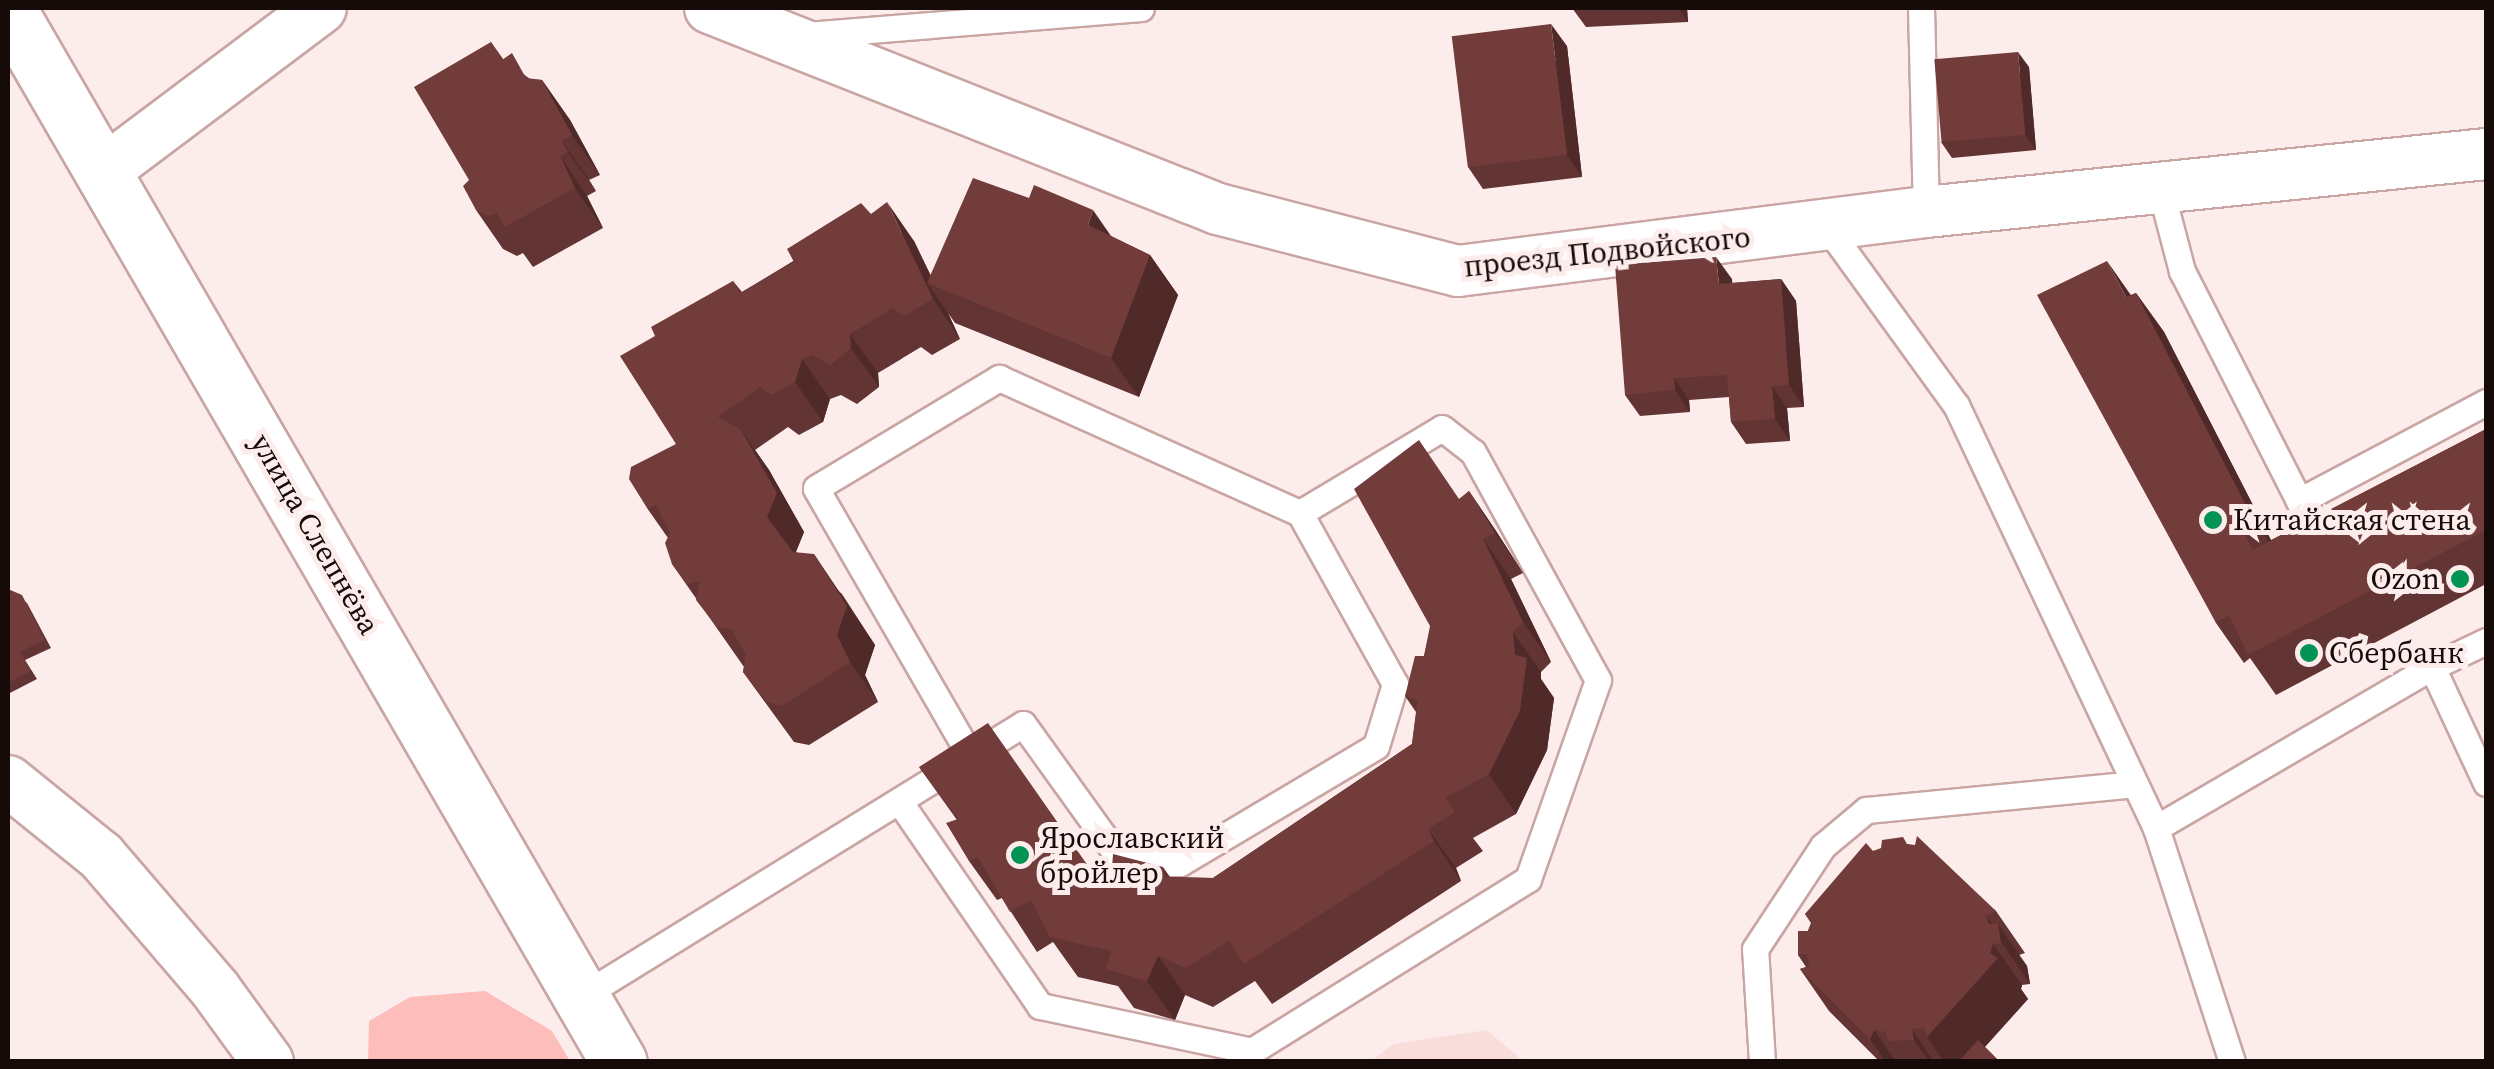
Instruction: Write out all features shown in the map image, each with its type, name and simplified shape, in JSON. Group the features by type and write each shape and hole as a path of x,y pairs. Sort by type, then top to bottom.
{"street":[{"path":"104,171 321,8"},
{"name":"проезд Подвойского","path":"710,8 1218,209 1458,271 1827,228 1926,212 2161,191 2486,154"},
{"name":"улица Слепнёва","path":"8,9 619,1062"},
{"path":"8,781 100,856 215,989 268,1062"}],"lane":[{"path":"784,37 1141,8"},
{"path":"1921,8 1926,212"},
{"path":"2161,191 2182,271 2299,501 2486,402"},
{"path":"1827,228 1956,404 2156,828 2232,1062"},
{"path":"582,996 900,802 971,757 1023,724 1123,864 1180,864 1376,746 1395,684 1300,513 999,378 816,488 971,757"},
{"path":"900,802 1040,1006 1252,1051 1528,879 1598,680 1473,452 1442,428 1300,513"},
{"path":"2156,828 2432,667 2486,641"},
{"path":"2432,667 2486,783"},
{"path":"1762,1062 1755,949 1823,846 1866,810 2134,784"}],"shaded area":[{"path":"485,991 552,1031 570,1061 368,1061 369,1021 410,997"},
{"path":"1487,1030 1523,1061 1371,1061 1393,1044"}],"building":[{"path":"1551,24 1567,155 1468,167 1452,36"},
{"path":"491,42 502,60 512,53 526,78 542,80 572,135 562,141 568,152 560,156 575,188 505,227 497,213 489,216 476,210 463,186 469,180 414,87"},
{"path":"2018,52 2025,135 1942,142 1934,59"},
{"path":"973,178 1029,198 1034,185 1093,210 1088,225 1150,255 1111,358 927,283"},
{"path":"887,202 933,299 904,316 893,308 850,334 851,348 830,365 813,355 802,359 795,382 771,395 760,387 718,417 741,430 777,493 767,517 793,552 814,554 847,606 837,635 850,662 782,706 767,702 743,672 746,654 731,629 717,627 696,600 700,581 687,584 672,564 665,543 670,533 656,505 647,508 629,479 631,467 676,444 620,356 655,336 651,327 733,281 740,293 794,262 787,249 861,203 871,214"},
{"path":"1716,257 1719,284 1781,279 1789,385 1772,386 1775,419 1731,422 1727,375 1674,378 1675,390 1625,395 1615,265"},
{"name":"Китайская стена","path":"2107,261 2126,297 2136,293 2252,517 2238,524 2253,550 2486,429 2486,530 2248,655 2229,615 2216,623 2037,295"},
{"path":"1419,440 1459,499 1469,491 1495,533 1483,539 1523,622 1513,632 1515,655 1527,658 1520,711 1489,774 1445,798 1455,812 1428,829 1434,841 1244,964 1229,941 1186,968 1158,956 1147,981 1106,969 1111,951 1050,937 1031,900 1010,912 978,857 969,861 946,823 958,819 919,767 988,723 1086,863 1112,868 1113,854 1163,867 1164,877 1213,878 1412,744 1418,700 1405,696 1415,656 1424,656 1430,626 1354,489"},
{"path":"8,589 22,595 45,640 20,652 31,671 8,683"},
{"path":"1917,836 1996,911 1986,916 1989,924 1998,924 2001,943 1993,944 1990,953 1998,958 1927,1037 1924,1028 1912,1029 1914,1040 1888,1041 1886,1032 1874,1030 1870,1039 1800,969 1809,966 1807,954 1798,955 1798,931 1808,931 1812,922 1805,914 1866,843 1873,851 1881,848 1882,840 1903,837 1907,844 1915,845"},
{"path":"1978,1040 2000,1062 1958,1062"}],"place":[{"name":"Китайская стена","path":"2213,520"},
{"name":"Ozon","path":"2460,579"},
{"name":"Сбербанк","path":"2309,653"},
{"name":"Ярославский бройлер","path":"1020,855"}]}
